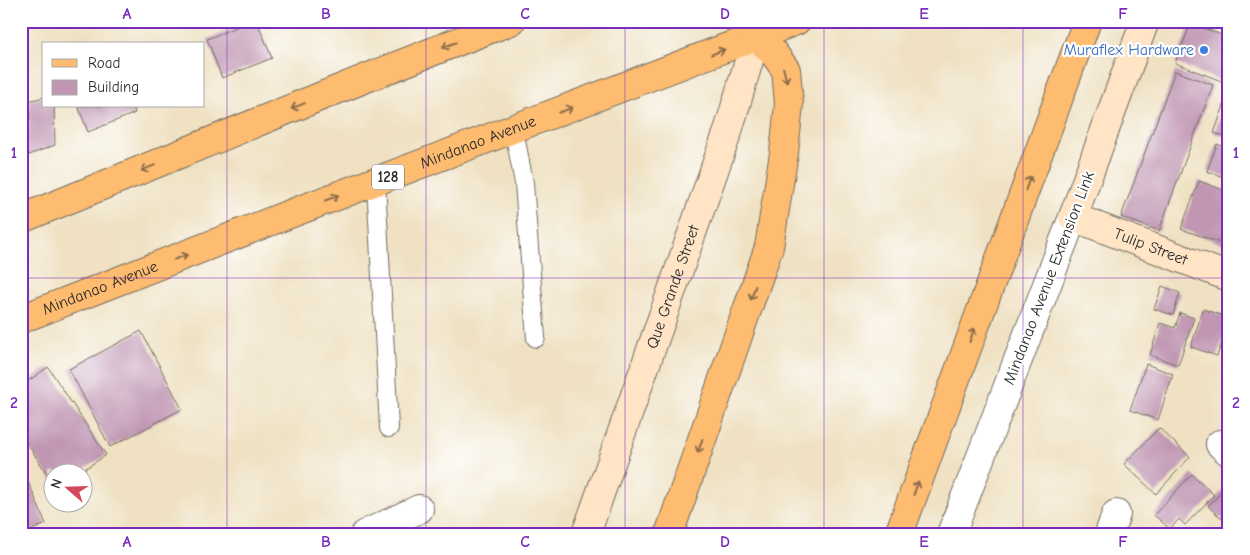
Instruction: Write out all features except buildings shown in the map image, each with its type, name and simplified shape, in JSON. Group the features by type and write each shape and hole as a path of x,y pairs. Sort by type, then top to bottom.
{"main road":[{"path":"21,219 254,125 380,71 510,21"},
{"name":"Mindanao Avenue","path":"21,319 514,130 753,29 796,21"},
{"path":"899,534 1087,21"},
{"name":"Mindanao Avenue Extension Link","path":"1073,217 1145,21"},
{"path":"670,534 769,247 784,153 789,104 786,70 753,29"},
{"name":"Que Grande Street","path":"586,534 728,130 753,29"},
{"name":"Tulip Street","path":"1073,217 1229,277"}],"street":[{"name":"Mindanao Avenue Extension Link","path":"951,534 1073,217"},
{"path":"365,534 420,509"}],"lane":[{"path":"514,130 524,183 536,338"},
{"path":"376,182 389,428"}],"place":[{"name":"Muraflex Hardware","path":"1204,50"}]}
